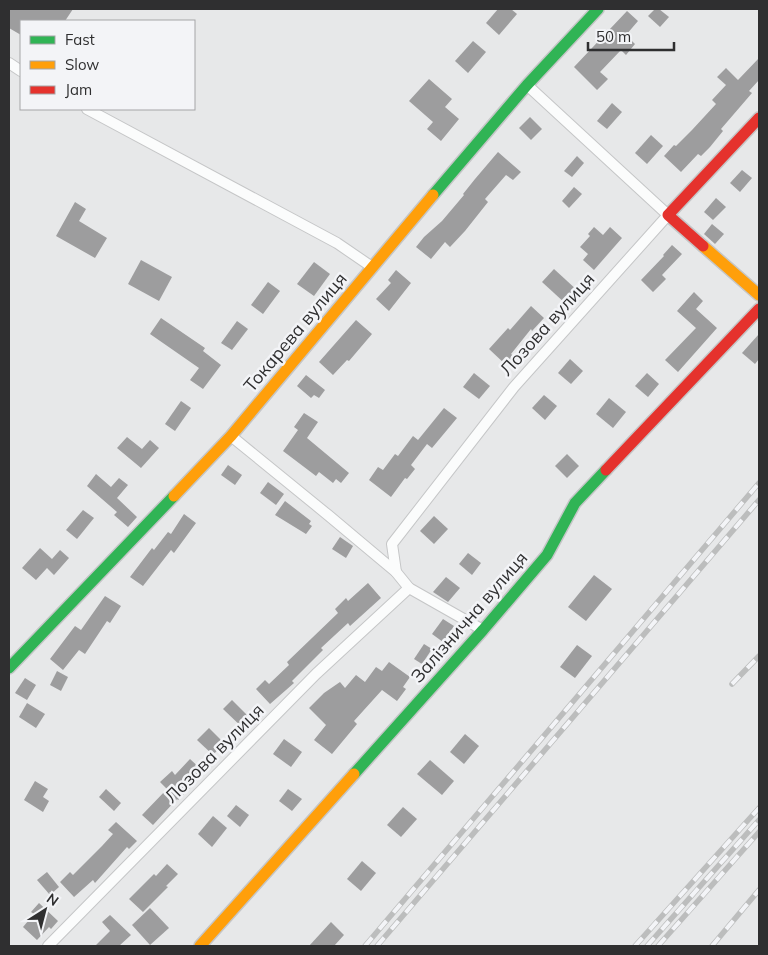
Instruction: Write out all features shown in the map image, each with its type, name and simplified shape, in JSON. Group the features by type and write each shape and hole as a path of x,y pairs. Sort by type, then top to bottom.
{"main road":[{"name":"Токарева вулиця","path":"9,668 230,436 527,85 598,9"},
{"name":"Лозова вулиця","path":"668,215 759,118"},
{"path":"668,215 759,295"},
{"name":"Залізнична вулиця","path":"200,946 547,555 575,503 759,309"}],"street":[{"path":"9,64 20,70"},
{"path":"527,85 668,215"},
{"path":"89,110 337,243 372,267"},
{"name":"Лозова вулиця","path":"396,572 392,544 398,536 514,387 668,215"},
{"path":"230,436 328,514 396,572 410,588 482,630"},
{"name":"Лозова вулиця","path":"48,946 316,674 410,588"}],"building":[{"path":"9,9 73,9 66,20 20,20 20,34 9,28"},
{"path":"498,9 511,9 517,14 499,35 486,23"},
{"path":"655,9 659,9 669,17 660,27 648,16"},
{"path":"627,11 638,21 626,35 635,44 626,55 621,50 600,72 608,79 597,90 574,67"},
{"path":"473,41 486,52 468,73 455,61"},
{"path":"759,58 759,80 749,91 752,93 721,129 723,131 710,147 701,156 698,154 681,172 664,156 716,104 712,100 726,85 717,77 726,68 738,80"},
{"path":"429,79 452,99 445,107 459,119 441,141 427,129 433,122 409,101"},
{"path":"612,103 622,112 607,129 597,121"},
{"path":"530,117 542,129 531,140 519,128"},
{"path":"651,135 663,146 647,164 635,153"},
{"path":"498,152 521,172 513,180 506,175 485,199 488,202 465,231 450,247 445,242 431,259 416,247 442,221"},
{"path":"577,156 584,163 572,177 564,171"},
{"path":"742,170 752,178 740,192 730,183"},
{"path":"574,187 582,194 569,208 562,201"},
{"path":"716,198 726,207 713,220 704,212"},
{"path":"75,202 86,209 79,221 107,238 95,258 56,236"},
{"path":"712,224 724,234 715,244 704,234"},
{"path":"594,227 603,235 610,227 622,238 594,270 583,260 588,254 580,247 590,236 588,234"},
{"path":"672,245 682,254 662,275 666,279 653,292 641,280"},
{"path":"141,260 172,277 159,301 128,284"},
{"path":"314,262 330,274 314,296 297,284"},
{"path":"554,269 578,291 566,304 542,282"},
{"path":"396,270 411,283 389,311 376,299 391,283 388,280"},
{"path":"268,282 280,291 263,314 251,305"},
{"path":"694,292 703,301 696,309 717,328 678,372 665,360 696,328 677,311"},
{"path":"531,306 544,318 532,331 531,329 511,354 514,356 506,365 489,349 508,328 510,330"},
{"path":"161,318 205,348 203,351 221,365 203,389 190,380 199,368 150,334"},
{"path":"356,320 372,334 349,361 347,360 333,375 319,362"},
{"path":"237,321 248,329 232,350 221,343"},
{"path":"759,334 759,359 755,364 742,353"},
{"path":"570,359 583,371 571,384 558,373"},
{"path":"474,373 490,386 479,399 463,387"},
{"path":"647,373 659,384 648,397 635,386"},
{"path":"306,375 325,390 319,398 314,395 311,398 297,386"},
{"path":"544,395 557,406 545,420 532,408"},
{"path":"609,398 626,412 613,428 596,414"},
{"path":"181,401 191,408 175,431 165,424"},
{"path":"444,408 457,418 432,448 427,444 411,465 415,469 407,479 405,478 391,497 369,480 378,467 383,470 395,454 398,456 413,436 418,440"},
{"path":"304,413 318,422 307,438 349,473 341,483 336,479 333,483 319,472 316,476 283,451 298,430 294,427"},
{"path":"127,437 142,449 150,440 159,448 141,468 117,448"},
{"path":"567,454 579,466 567,478 555,466"},
{"path":"228,465 242,475 235,485 221,475"},
{"path":"96,474 111,487 119,478 128,485 117,498 137,517 128,527 114,515 117,512 87,486"},
{"path":"268,482 284,494 276,505 260,493"},
{"path":"285,501 311,521 309,524 312,526 306,534 275,515"},
{"path":"83,510 94,518 77,539 66,530"},
{"path":"184,514 196,523 174,553 171,550 143,586 130,577 152,548 154,550 168,532 171,534"},
{"path":"434,516 448,529 434,544 420,531"},
{"path":"340,537 353,546 346,558 332,549"},
{"path":"40,548 52,559 60,550 69,558 54,575 47,568 36,580 22,568"},
{"path":"468,553 481,563 472,575 459,564"},
{"path":"594,575 612,589 586,621 568,607"},
{"path":"446,577 460,588 448,602 433,592"},
{"path":"368,583 381,598 350,626 348,623 321,648 323,650 292,681 294,683 270,704 256,689 265,680 269,684 289,665 287,662 338,613 335,609 346,598 348,601"},
{"path":"105,596 121,606 110,623 107,621 85,654 79,650 63,670 50,659 75,626 81,630"},
{"path":"443,619 454,626 443,642 432,634"},
{"path":"424,644 432,649 422,664 414,659"},
{"path":"577,645 592,656 575,678 560,667"},
{"path":"389,662 410,677 403,687 406,689 397,701 382,690 354,721 357,724 332,754 314,740 326,725 309,708 324,693 340,682 345,688 356,675 365,682 376,667 382,671"},
{"path":"57,671 68,677 61,691 50,685"},
{"path":"25,678 36,685 27,700 15,693"},
{"path":"232,700 254,722 246,731 223,709"},
{"path":"27,703 45,714 36,728 19,717"},
{"path":"209,728 224,743 213,755 197,740"},
{"path":"465,734 479,746 464,764 450,752"},
{"path":"284,739 302,752 291,767 273,754"},
{"path":"190,759 204,772 153,825 142,815 167,789 160,782 172,771 175,775"},
{"path":"430,760 454,781 442,795 417,774"},
{"path":"35,781 48,789 43,797 49,801 43,812 24,800"},
{"path":"106,789 121,803 114,811 99,797"},
{"path":"288,789 302,799 292,811 279,801"},
{"path":"236,805 249,815 240,827 227,816"},
{"path":"403,807 417,819 401,837 387,825"},
{"path":"213,816 227,828 212,847 198,834"},
{"path":"116,822 137,841 129,849 127,847 95,883 93,880 74,897 60,882 70,872 73,875 102,846 113,834 108,830"},
{"path":"362,861 376,873 361,891 347,879"},
{"path":"167,864 178,874 143,912 129,899"},
{"path":"47,872 59,887 50,895 37,880"},
{"path":"39,903 58,921 51,929 49,927 37,940 23,927 34,914 31,912"},
{"path":"150,908 169,928 150,945 132,925"},
{"path":"110,915 131,935 119,946 95,946 110,931 102,922"},
{"path":"331,922 344,935 334,946 309,946"}],"railway":[{"path":"365,946 759,483"},
{"path":"377,946 759,500"},
{"path":"732,684 759,656"},
{"path":"635,946 759,808"},
{"path":"647,946 759,820"},
{"path":"658,946 759,832"},
{"path":"712,946 759,890"}],"traffic: fast":[{"path":"433,195 527,85 598,9"},
{"path":"354,774 483,630 547,555 575,503 606,470"},
{"path":"9,668 174,496"}],"traffic: slow":[{"path":"174,496 231,436 433,195"},
{"path":"703,246 759,295"},
{"path":"200,946 354,774"}],"traffic: jam":[{"path":"703,246 668,215 759,118"},
{"path":"606,470 759,309"}]}
